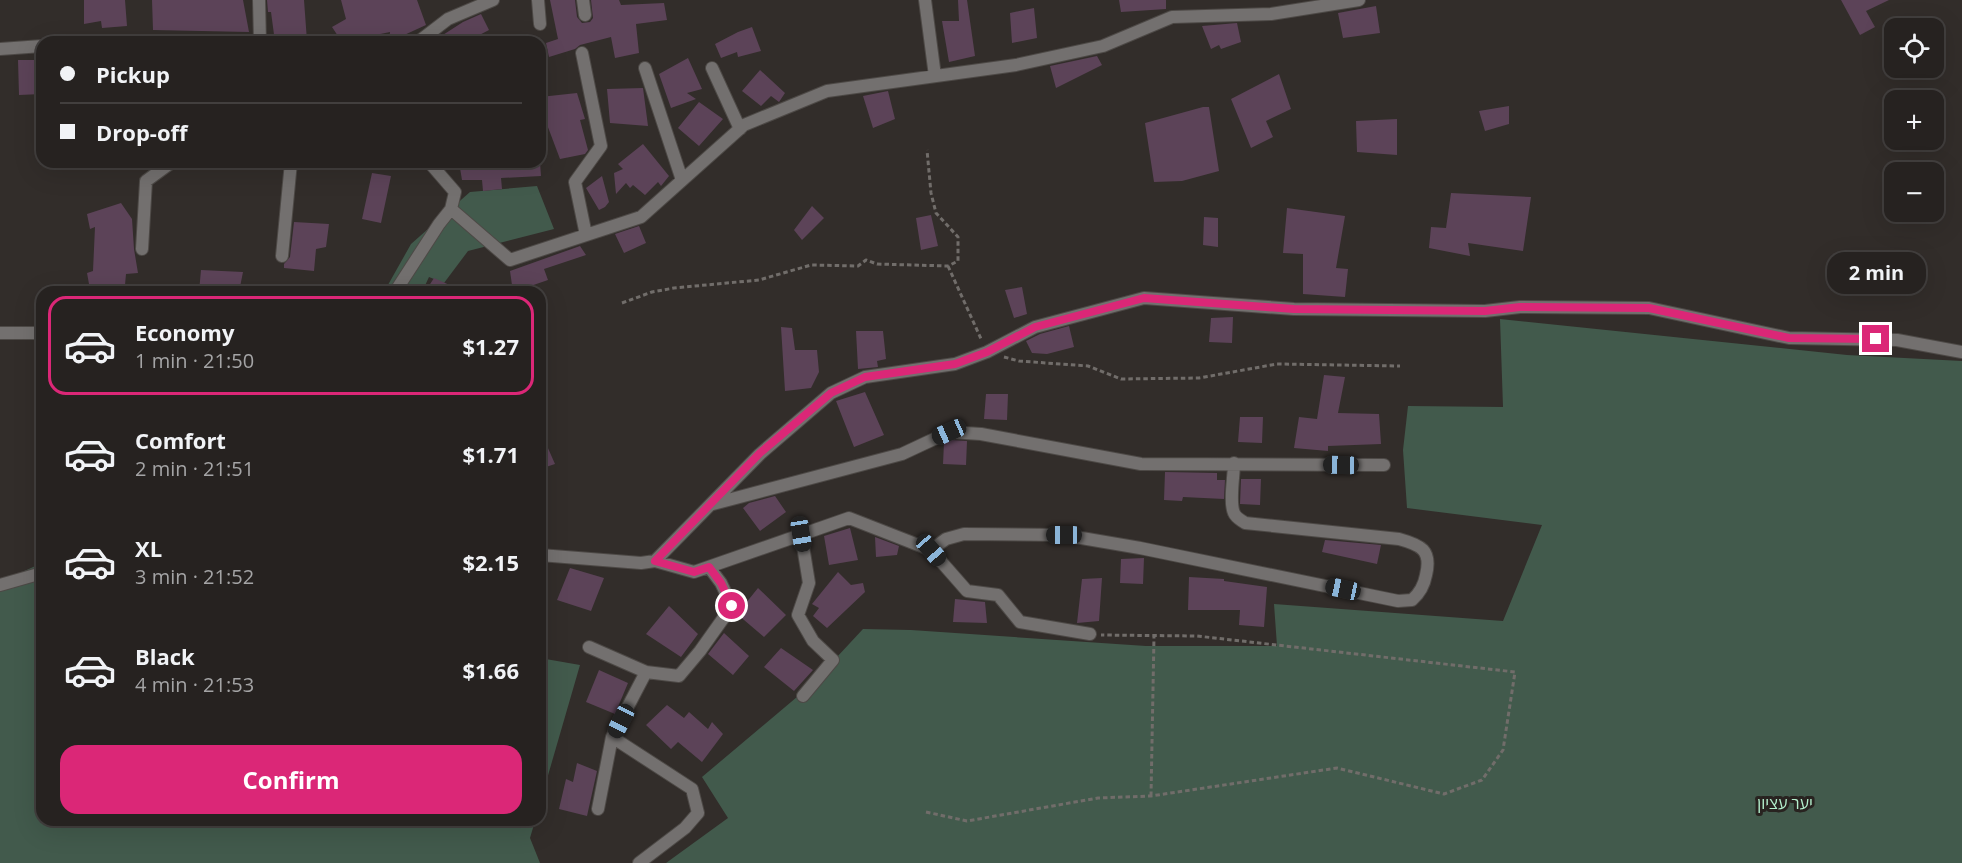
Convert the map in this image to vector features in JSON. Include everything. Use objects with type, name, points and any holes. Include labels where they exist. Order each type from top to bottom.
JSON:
[{"type":"street","points":[[259,0],[260,36]]},
{"type":"street","points":[[425,36],[448,19],[494,0]]},
{"type":"street","points":[[538,0],[540,24]]},
{"type":"street","points":[[583,0],[585,15]]},
{"type":"street","points":[[926,0],[935,76]]},
{"type":"street","points":[[451,209],[510,260],[640,217],[744,125],[827,91],[1016,64],[1103,46],[1172,17],[1271,14],[1359,0]]},
{"type":"street","points":[[0,49],[36,46]]},
{"type":"street","points":[[582,53],[601,146],[575,182],[586,235]]},
{"type":"street","points":[[645,68],[682,180]]},
{"type":"street","points":[[712,68],[740,129]]},
{"type":"street","points":[[142,249],[147,181],[164,168]]},
{"type":"street","points":[[282,256],[290,168]]},
{"type":"street","points":[[399,286],[451,209],[455,192],[434,168]]},
{"type":"street","points":[[655,561],[760,453],[831,393],[865,377],[955,364],[987,352],[1035,327],[1144,298],[1294,309],[1485,311],[1520,307],[1649,308],[1789,338],[1897,340],[1962,352]]},
{"type":"street","points":[[0,333],[36,333]]},
{"type":"street","points":[[712,504],[902,454],[949,432],[1004,438],[1141,464],[1384,465]]},
{"type":"street","points":[[931,550],[946,539],[964,534],[1064,535],[1140,548],[1398,601],[1412,600],[1418,595],[1424,586],[1429,564],[1428,556],[1423,549],[1414,543],[1399,539],[1245,523],[1238,519],[1232,504],[1234,463]]},
{"type":"street","points":[[546,555],[641,563],[655,561],[694,572],[849,518],[931,550],[967,591],[998,595],[1020,621],[1090,634]]},
{"type":"street","points":[[801,534],[808,583],[798,615],[813,640],[833,660],[803,696]]},
{"type":"street","points":[[589,647],[646,672],[680,676],[732,606],[721,583],[709,567]]},
{"type":"street","points":[[0,585],[36,575]]},
{"type":"street","points":[[598,809],[612,737],[646,672]]},
{"type":"street","points":[[612,737],[692,789],[698,813],[685,828],[639,863]]},
{"type":"path","points":[[622,303],[652,292],[759,280],[811,265],[858,266],[866,260],[877,264],[948,266],[958,261],[958,237],[936,213],[931,193],[927,150]]},
{"type":"path","points":[[948,266],[987,352],[1019,361],[1088,366],[1121,380],[1199,378],[1277,364],[1400,366]]},
{"type":"path","points":[[926,812],[967,821],[1098,798],[1151,796],[1337,768],[1444,794],[1482,780],[1503,750],[1515,672],[1197,636],[1090,634]]},
{"type":"path","points":[[1151,796],[1154,636]]},
{"type":"green space","points":[[537,186],[554,229],[468,251],[444,283],[429,277],[425,286],[387,286],[411,244],[470,192]]},
{"type":"green space","name":"יער עציון","points":[[1500,319],[1847,355],[1962,361],[1962,863],[666,863],[728,818],[702,777],[810,686],[863,629],[911,630],[1146,646],[1277,646],[1274,604],[1503,621],[1542,525],[1407,508],[1403,450],[1408,406],[1503,407]]},
{"type":"green space","points":[[36,566],[36,826],[534,826],[530,838],[540,863],[0,863],[0,582]]},
{"type":"green space","points":[[546,659],[580,665],[546,782]]},
{"type":"building","points":[[84,0],[125,0],[127,26],[102,28],[101,21],[84,24]]},
{"type":"building","points":[[152,0],[243,0],[249,32],[153,30]]},
{"type":"building","points":[[267,0],[304,0],[307,36],[274,36],[271,12],[268,12]]},
{"type":"building","points":[[341,0],[417,0],[426,25],[402,36],[390,36],[390,32],[371,36],[338,36],[332,27],[346,19]]},
{"type":"building","points":[[550,0],[575,0],[577,17],[582,23],[590,22],[593,18],[591,0],[619,0],[621,5],[664,3],[667,20],[636,24],[639,53],[615,58],[611,37],[580,45],[575,49],[549,57],[546,43],[558,39]]},
{"type":"building","points":[[958,0],[967,0],[975,56],[949,62],[942,21],[959,21]]},
{"type":"building","points":[[1119,0],[1166,0],[1166,9],[1121,12]]},
{"type":"building","points":[[1841,0],[1889,0],[1866,11],[1875,27],[1860,35]]},
{"type":"building","points":[[1376,6],[1380,33],[1343,38],[1338,13]]},
{"type":"building","points":[[1034,8],[1037,38],[1012,43],[1010,13]]},
{"type":"building","points":[[481,14],[489,30],[478,36],[441,36]]},
{"type":"building","points":[[1237,23],[1241,42],[1221,49],[1219,45],[1211,49],[1202,26]]},
{"type":"building","points":[[752,27],[761,51],[738,57],[737,52],[721,58],[715,44]]},
{"type":"building","points":[[1097,56],[1102,65],[1056,88],[1050,66]]},
{"type":"building","points":[[688,58],[702,89],[687,93],[696,99],[671,108],[659,74]]},
{"type":"building","points":[[18,60],[36,60],[36,94],[19,95]]},
{"type":"building","points":[[760,70],[785,93],[779,102],[771,96],[761,106],[742,91]]},
{"type":"building","points":[[1279,74],[1291,109],[1266,121],[1273,137],[1251,148],[1231,99]]},
{"type":"building","points":[[643,88],[648,126],[610,123],[607,89]]},
{"type":"building","points":[[888,91],[895,119],[873,128],[863,96]]},
{"type":"building","points":[[577,93],[585,119],[580,120],[588,150],[585,154],[560,159],[546,122],[546,96]]},
{"type":"building","points":[[699,102],[723,119],[699,146],[678,128]]},
{"type":"building","points":[[1509,106],[1509,124],[1485,131],[1479,111]]},
{"type":"building","points":[[1209,107],[1219,171],[1182,181],[1154,182],[1145,123]]},
{"type":"building","points":[[1397,119],[1397,155],[1357,152],[1356,121]]},
{"type":"building","points":[[643,144],[669,176],[661,186],[658,182],[645,195],[633,185],[630,188],[626,183],[616,194],[614,173],[623,169],[618,164]]},
{"type":"building","points":[[460,168],[540,168],[541,176],[501,178],[502,189],[483,191],[482,180],[462,180]]},
{"type":"building","points":[[372,173],[391,176],[381,223],[362,219]]},
{"type":"building","points":[[602,176],[609,202],[599,210],[586,188]]},
{"type":"building","points":[[1451,193],[1531,197],[1523,251],[1468,243],[1470,256],[1429,248],[1431,227],[1446,228]]},
{"type":"building","points":[[121,203],[132,219],[138,273],[126,274],[125,285],[89,284],[87,273],[93,271],[95,227],[90,229],[87,214]]},
{"type":"building","points":[[812,206],[824,218],[802,240],[794,230]]},
{"type":"building","points":[[1287,208],[1345,216],[1336,268],[1348,269],[1345,297],[1303,294],[1303,254],[1283,253]]},
{"type":"building","points":[[931,215],[938,246],[921,250],[916,218]]},
{"type":"building","points":[[1204,217],[1218,218],[1218,247],[1203,245]]},
{"type":"building","points":[[294,222],[329,224],[326,247],[316,249],[314,271],[284,268],[284,264],[290,257]]},
{"type":"building","points":[[639,226],[646,243],[624,253],[615,234]]},
{"type":"building","points":[[580,246],[586,255],[544,269],[548,280],[530,286],[512,286],[510,271]]},
{"type":"building","points":[[201,270],[243,272],[240,286],[200,286]]},
{"type":"building","points":[[434,278],[452,286],[429,286]]},
{"type":"building","points":[[1022,287],[1027,314],[1014,318],[1005,290]]},
{"type":"building","points":[[1233,317],[1232,343],[1209,342],[1211,318]]},
{"type":"building","points":[[1069,326],[1074,347],[1047,354],[1032,353],[1026,341],[1040,334]]},
{"type":"building","points":[[781,327],[792,328],[795,350],[817,350],[819,372],[811,388],[785,391]]},
{"type":"building","points":[[856,331],[883,331],[886,359],[877,361],[878,367],[858,369]]},
{"type":"building","points":[[1324,375],[1345,377],[1338,413],[1379,414],[1381,444],[1328,446],[1328,451],[1294,448],[1299,417],[1317,419]]},
{"type":"building","points":[[865,392],[884,435],[854,447],[836,401]]},
{"type":"building","points":[[986,394],[1008,394],[1007,420],[984,419]]},
{"type":"building","points":[[1240,417],[1263,417],[1262,443],[1238,442]]},
{"type":"building","points":[[951,440],[967,441],[966,465],[943,464],[944,443]]},
{"type":"building","points":[[546,444],[555,464],[546,467]]},
{"type":"building","points":[[1165,472],[1217,473],[1217,480],[1225,480],[1224,499],[1183,497],[1182,501],[1164,500]]},
{"type":"building","points":[[1241,479],[1261,479],[1260,505],[1240,504]]},
{"type":"building","points":[[775,496],[786,512],[760,531],[743,508],[749,503]]},
{"type":"building","points":[[850,528],[858,560],[829,565],[824,536]]},
{"type":"building","points":[[875,537],[899,546],[897,555],[876,557]]},
{"type":"building","points":[[1325,540],[1381,545],[1377,564],[1322,552]]},
{"type":"building","points":[[1144,558],[1143,584],[1120,583],[1121,559]]},
{"type":"building","points":[[570,568],[604,578],[591,611],[557,600]]},
{"type":"building","points":[[838,572],[851,585],[863,583],[865,592],[827,628],[813,616],[819,608],[812,604]]},
{"type":"building","points":[[1189,577],[1224,579],[1224,581],[1267,587],[1264,627],[1239,625],[1240,610],[1188,610]]},
{"type":"building","points":[[1102,578],[1099,621],[1077,623],[1082,579]]},
{"type":"building","points":[[758,588],[786,615],[764,637],[737,614]]},
{"type":"building","points":[[955,599],[985,602],[987,623],[953,622]]},
{"type":"building","points":[[669,606],[698,634],[681,657],[646,634]]},
{"type":"building","points":[[724,633],[749,656],[733,675],[708,654]]},
{"type":"building","points":[[781,648],[813,670],[794,691],[764,667]]},
{"type":"building","points":[[599,670],[628,683],[615,714],[586,702]]},
{"type":"building","points":[[667,705],[684,718],[689,712],[708,729],[712,722],[723,734],[702,762],[678,742],[671,749],[646,725]]},
{"type":"building","points":[[577,763],[597,771],[587,816],[559,809],[566,779],[573,782]]},
{"type":"route","points":[[732,606],[721,583],[709,567],[694,572],[655,561],[760,453],[831,393],[865,377],[955,364],[987,352],[1035,327],[1144,298],[1294,309],[1485,311],[1520,307],[1649,308],[1789,338],[1876,339]]}]
